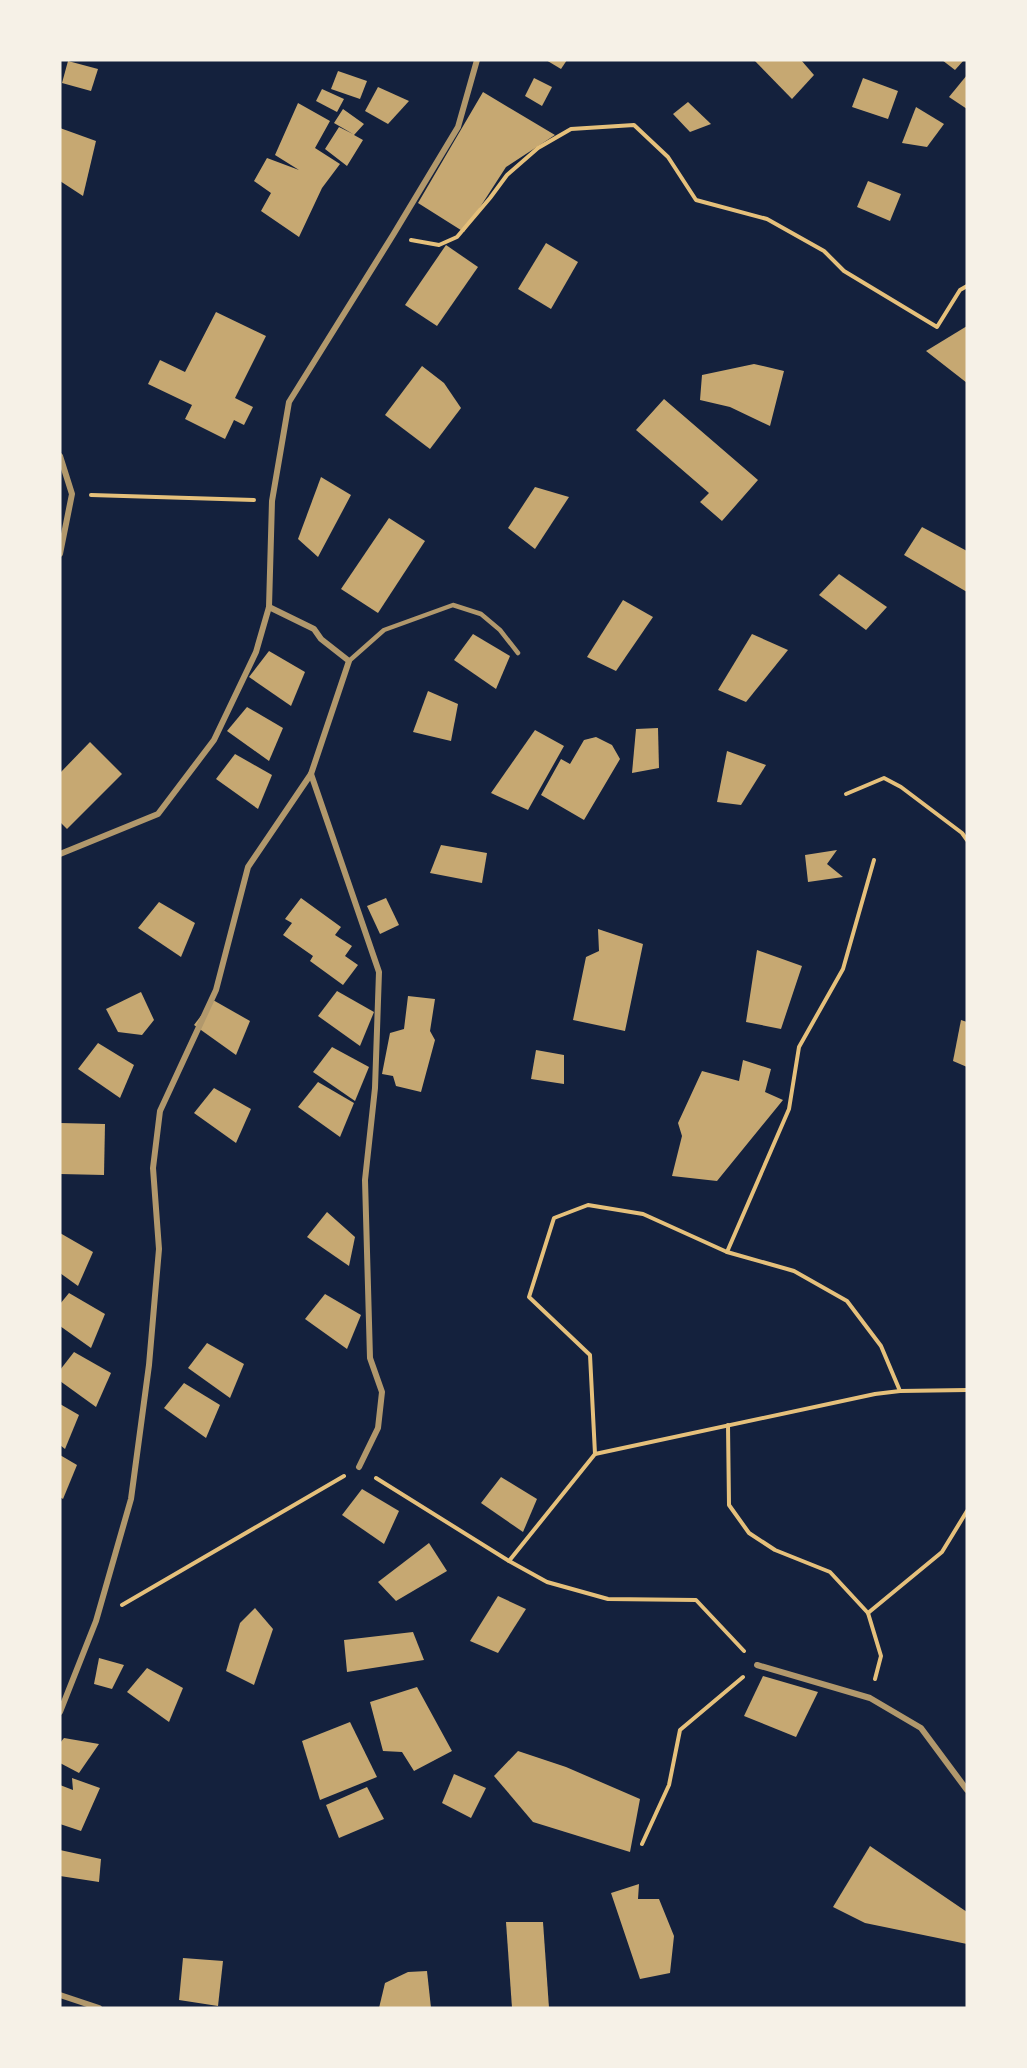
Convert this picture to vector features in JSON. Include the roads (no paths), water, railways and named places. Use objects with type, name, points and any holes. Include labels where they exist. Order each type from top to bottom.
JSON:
[{"type":"street","points":[[60,854],[158,814],[214,740],[256,652],[269,606],[272,501],[289,402],[458,128],[477,60]]},
{"type":"street","points":[[60,456],[72,494],[60,554]]},
{"type":"street","points":[[60,1712],[96,1621],[131,1499],[149,1365],[159,1249],[153,1168],[160,1111],[216,990],[248,867],[311,774],[350,661],[321,639],[314,629],[269,606]]},
{"type":"street","points":[[311,774],[379,972],[375,1088],[365,1180],[370,1359],[382,1392],[378,1428],[359,1467]]},
{"type":"street","points":[[757,1665],[870,1698],[921,1728],[967,1790]]},
{"type":"street","points":[[60,1995],[87,2006],[99,2008]]},
{"type":"lane","points":[[350,661],[384,630],[453,605],[481,614],[500,630],[518,652]]}]
